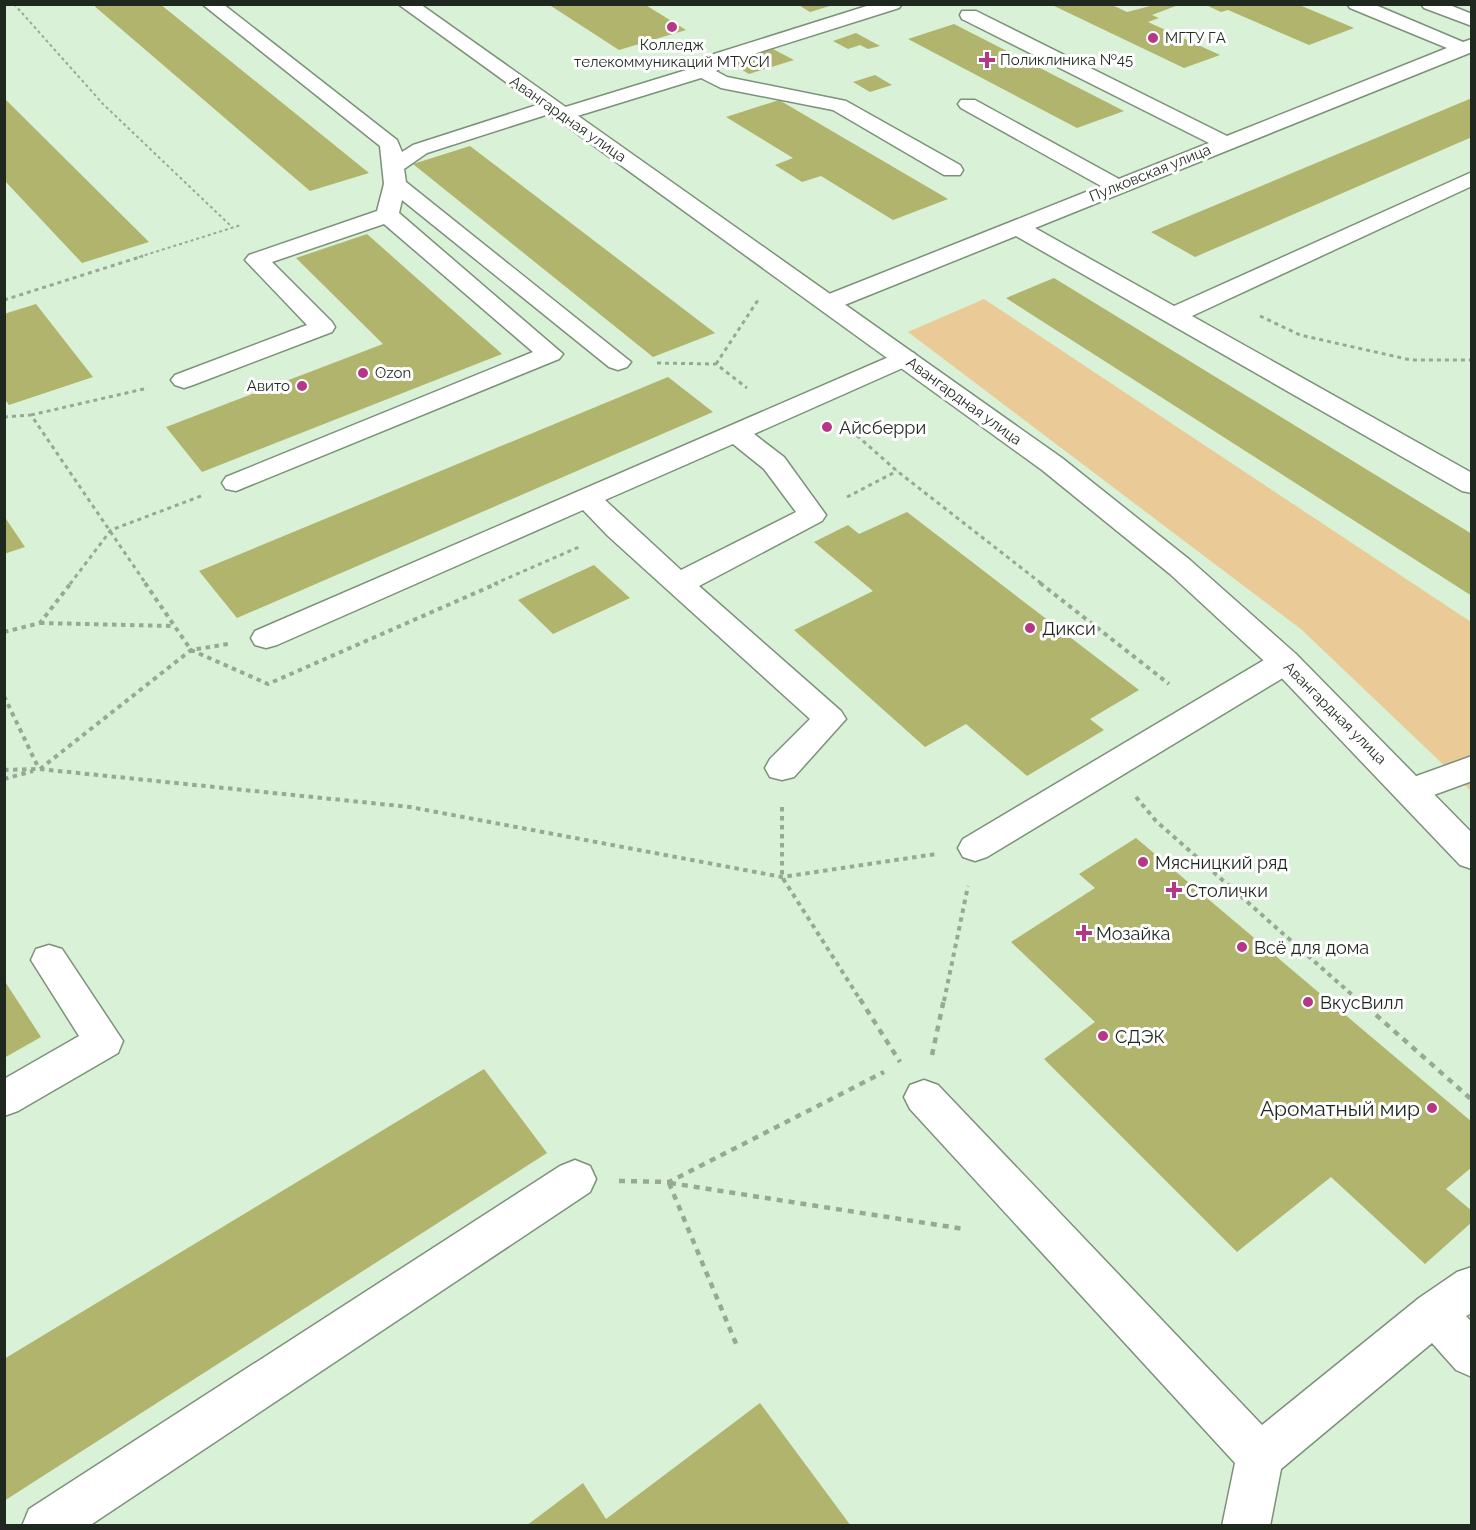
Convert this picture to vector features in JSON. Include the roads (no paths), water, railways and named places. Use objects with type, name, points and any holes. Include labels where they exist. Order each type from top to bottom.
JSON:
[{"type":"main road","points":[[211,4],[390,144],[394,175],[387,215]]},
{"type":"main road","name":"Авангардная улица","points":[[407,4],[1052,464],[1171,560],[1285,662],[1413,791],[1472,856]]},
{"type":"main road","points":[[394,175],[420,149],[703,71],[721,58],[893,4]]},
{"type":"main road","points":[[1356,4],[1467,46]]},
{"type":"main road","points":[[1430,4],[1472,21]]},
{"type":"main road","points":[[969,15],[1226,143]]},
{"type":"main road","name":"Пулковская улица","points":[[828,303],[1467,46]]},
{"type":"main road","points":[[703,71],[721,82],[839,105],[952,170]]},
{"type":"main road","points":[[968,105],[1118,186]]},
{"type":"main road","points":[[394,175],[618,362]]},
{"type":"main road","points":[[1174,315],[1472,178]]},
{"type":"main road","points":[[184,380],[322,327],[257,260],[387,215]]},
{"type":"main road","points":[[236,483],[550,354],[387,215]]},
{"type":"main road","points":[[1017,227],[1472,485]]},
{"type":"main road","points":[[266,638],[588,499],[905,358]]},
{"type":"main road","points":[[680,583],[812,515],[774,463],[736,433]]},
{"type":"main road","points":[[1448,471],[1472,457]]},
{"type":"main road","points":[[588,499],[618,530],[830,719],[782,768]]},
{"type":"main road","points":[[975,848],[1285,662]]},
{"type":"main road","points":[[1413,791],[1472,768]]},
{"type":"main road","points":[[4,1099],[104,1041],[49,960]]},
{"type":"main road","points":[[924,1097],[1260,1456]]},
{"type":"main road","points":[[46,1526],[575,1179]]},
{"type":"main road","points":[[1246,1526],[1260,1456],[1434,1313],[1472,1287]]},
{"type":"main road","points":[[1434,1313],[1472,1354]]},
{"type":"place","name":"Колледж телекоммуникаций МТУСИ","points":[[672,27]]},
{"type":"place","name":"МГТУ ГА","points":[[1153,38]]},
{"type":"place","name":"Поликлиника №45","points":[[987,60]]},
{"type":"place","name":"Ozon","points":[[363,373]]},
{"type":"place","name":"Авито","points":[[302,386]]},
{"type":"place","name":"Айсберри","points":[[827,427]]},
{"type":"place","name":"Дикси","points":[[1030,628]]},
{"type":"place","name":"Мясницкий ряд","points":[[1143,862]]},
{"type":"place","name":"Столички","points":[[1174,890]]},
{"type":"place","name":"Мозайка","points":[[1084,933]]},
{"type":"place","name":"Всё для дома","points":[[1242,947]]},
{"type":"place","name":"ВкусВилл","points":[[1308,1002]]},
{"type":"place","name":"СДЭК","points":[[1103,1036]]},
{"type":"place","name":"Ароматный мир","points":[[1432,1108]]}]
